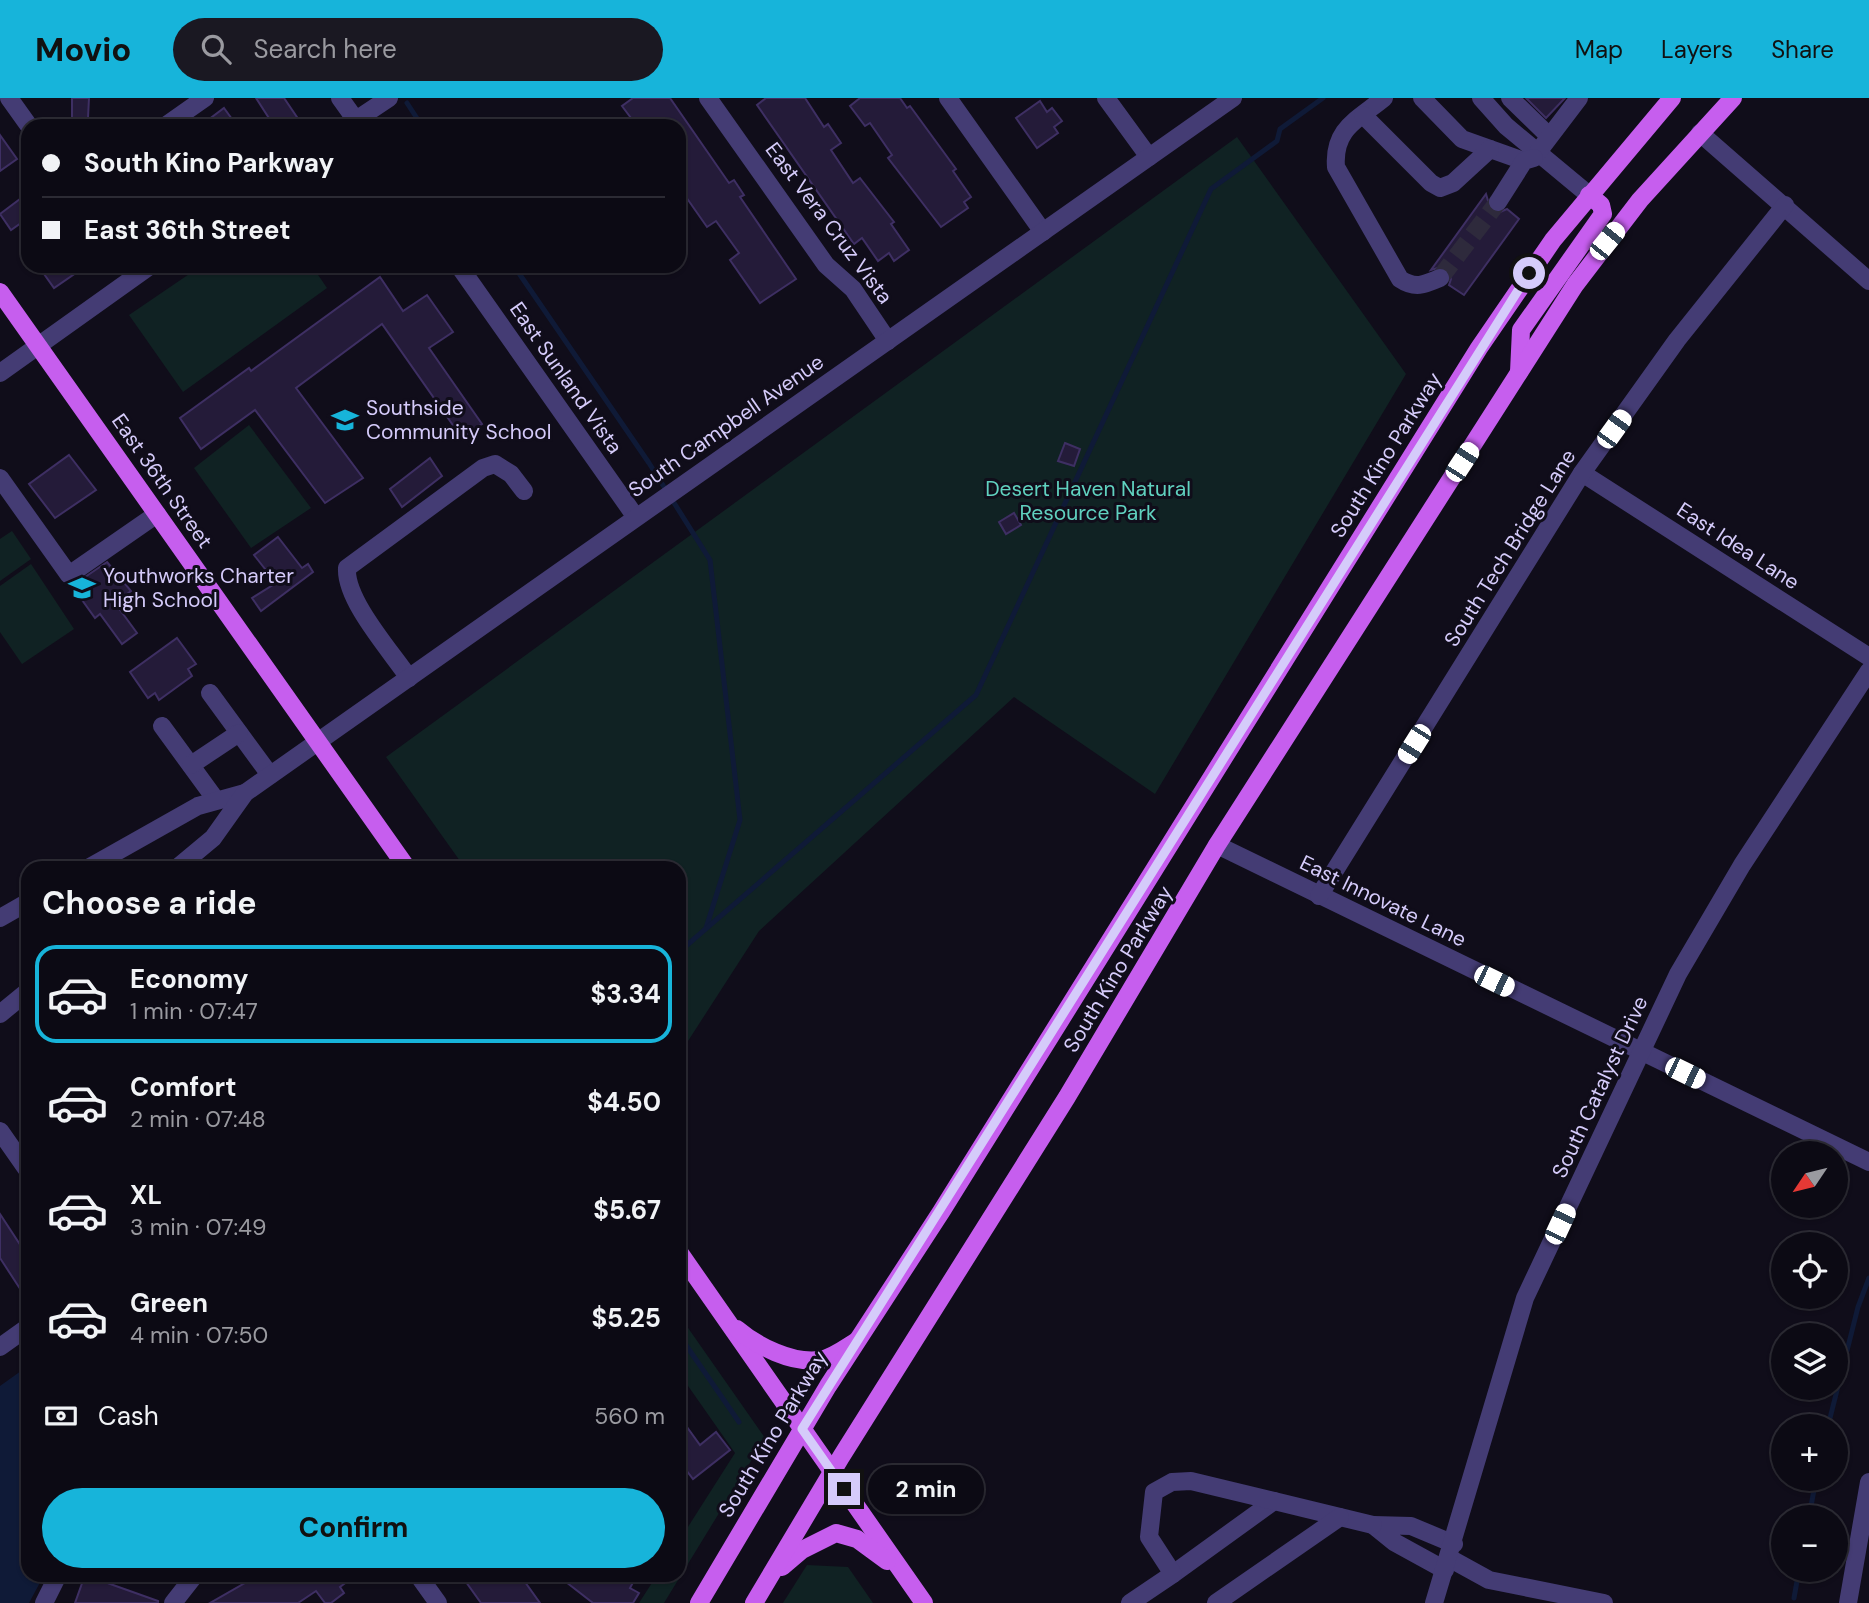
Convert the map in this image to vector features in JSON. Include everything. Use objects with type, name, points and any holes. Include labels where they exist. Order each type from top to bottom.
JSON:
[{"type":"main road","name":"South Kino Parkway","points":[[699,1603],[802,1429],[947,1203],[1517,289],[1589,195],[1672,98]]},
{"type":"main road","name":"South Kino Parkway","points":[[754,1603],[832,1472],[1067,1097],[1217,845],[1520,372],[1607,241],[1733,98]]},
{"type":"main road","points":[[1520,372],[1521,330],[1603,214],[1601,205],[1589,195]]},
{"type":"main road","name":"East 36th Street","points":[[0,292],[402,861]]},
{"type":"main road","points":[[686,1262],[924,1603]]},
{"type":"main road","points":[[726,1320],[750,1339],[787,1356],[810,1360],[822,1360],[858,1340]]},
{"type":"main road","points":[[771,1576],[802,1550],[836,1533],[858,1539],[907,1578]]},
{"type":"street","points":[[9,98],[24,119]]},
{"type":"street","points":[[175,119],[205,98]]},
{"type":"street","points":[[340,98],[351,119]]},
{"type":"street","points":[[361,119],[388,98]]},
{"type":"street","name":"East Vera Cruz Vista","points":[[708,98],[826,265],[853,289],[888,341]]},
{"type":"street","points":[[948,98],[1043,232]]},
{"type":"street","points":[[1107,98],[1149,157]]},
{"type":"street","name":"South Campbell Avenue","points":[[185,861],[213,838],[245,793],[635,516],[1233,98]]},
{"type":"street","points":[[1384,98],[1339,134],[1334,147],[1336,167],[1399,279],[1409,286],[1420,287],[1440,278]]},
{"type":"street","points":[[1422,98],[1462,139],[1490,149],[1535,156]]},
{"type":"street","points":[[1480,98],[1535,156],[1589,195]]},
{"type":"street","points":[[1510,98],[1549,136]]},
{"type":"street","points":[[1498,202],[1579,98]]},
{"type":"street","points":[[1363,115],[1431,183],[1440,188],[1453,183],[1490,149]]},
{"type":"street","points":[[1700,133],[1869,281]]},
{"type":"street","name":"South Tech Bridge Lane","points":[[1319,896],[1583,473],[1677,340],[1785,205]]},
{"type":"street","points":[[0,373],[129,273]]},
{"type":"street","name":"East Sunland Vista","points":[[464,273],[635,516]]},
{"type":"street","points":[[409,678],[346,582],[347,568],[483,468],[495,464],[511,474],[524,491]]},
{"type":"street","name":"East Idea Lane","points":[[1583,473],[1869,657]]},
{"type":"street","points":[[0,478],[69,575],[158,514]]},
{"type":"street","name":"South Catalyst Drive","points":[[1434,1603],[1525,1298],[1640,1052],[1703,927],[1853,690],[1869,671]]},
{"type":"street","points":[[210,693],[270,775]]},
{"type":"street","points":[[162,726],[216,800]]},
{"type":"street","points":[[191,765],[239,733]]},
{"type":"street","name":"South Campbell Avenue","points":[[100,861],[198,806],[245,793]]},
{"type":"street","name":"East Innovate Lane","points":[[1217,845],[1869,1162]]},
{"type":"street","points":[[0,918],[21,906]]},
{"type":"street","points":[[0,1014],[21,997]]},
{"type":"street","points":[[0,1131],[21,1161]]},
{"type":"street","points":[[0,1347],[21,1332]]},
{"type":"street","points":[[1173,1574],[1149,1537],[1154,1492],[1172,1482],[1191,1481],[1373,1525],[1410,1526],[1449,1557],[1489,1580],[1604,1603]]},
{"type":"street","points":[[1848,1603],[1869,1482]]},
{"type":"street","points":[[1130,1603],[1274,1501]]},
{"type":"street","points":[[1216,1603],[1340,1517]]},
{"type":"street","points":[[1373,1525],[1394,1542],[1449,1557]]},
{"type":"street","points":[[44,1603],[54,1582]]},
{"type":"street","points":[[173,1603],[190,1582]]},
{"type":"street","points":[[423,1582],[438,1603]]},
{"type":"green space","name":"Desert Haven Natural Resource Park","points":[[1237,137],[1406,374],[1155,794],[1014,697],[759,931],[686,1044],[686,861],[460,861],[386,757]]},
{"type":"green space","points":[[191,273],[317,273],[327,288],[183,392],[129,315]]},
{"type":"green space","points":[[249,425],[311,508],[251,548],[194,468]]},
{"type":"green space","points":[[12,531],[31,559],[0,581],[0,539]]},
{"type":"green space","points":[[31,564],[74,629],[22,664],[0,632],[0,586]]},
{"type":"green space","points":[[686,1325],[765,1438],[686,1567],[686,1530],[735,1453],[686,1383]]},
{"type":"green space","points":[[807,1565],[848,1567],[873,1603],[783,1603]]},
{"type":"green space","points":[[652,1582],[677,1582],[664,1603],[639,1603]]},
{"type":"water","points":[[21,1371],[21,1582],[40,1582],[29,1603],[0,1603],[0,1386]]},
{"type":"building","points":[[72,98],[89,98],[88,118],[72,118]]},
{"type":"building","points":[[256,98],[284,98],[298,119],[270,119]]},
{"type":"building","points":[[633,98],[670,98],[685,119],[632,119],[622,106]]},
{"type":"building","points":[[766,98],[805,98],[824,127],[828,124],[841,143],[831,150],[853,183],[860,178],[894,222],[891,224],[909,250],[894,261],[889,253],[878,261],[862,238],[854,244],[757,105]]},
{"type":"building","points":[[860,98],[900,98],[907,108],[910,106],[956,169],[953,171],[971,197],[964,202],[968,208],[941,227],[888,158],[892,155],[870,123],[865,126],[850,106]]},
{"type":"building","points":[[1526,98],[1565,98],[1546,118]]},
{"type":"building","points":[[1040,101],[1047,112],[1052,108],[1062,121],[1054,127],[1058,133],[1037,148],[1016,118]]},
{"type":"building","points":[[224,108],[232,119],[209,119]]},
{"type":"building","points":[[686,121],[729,183],[734,180],[744,195],[740,197],[796,279],[760,303],[730,260],[739,253],[716,221],[707,227],[686,197]]},
{"type":"building","points":[[0,135],[17,159],[0,171]]},
{"type":"building","points":[[1486,194],[1491,211],[1498,213],[1507,209],[1519,219],[1464,295],[1449,285],[1451,279],[1447,269],[1441,267],[1431,270]]},
{"type":"building","points":[[21,198],[21,223],[11,230],[0,214]]},
{"type":"building","points":[[45,273],[76,273],[54,288]]},
{"type":"building","points":[[380,277],[403,311],[427,295],[453,332],[429,348],[482,424],[462,438],[382,324],[296,388],[363,478],[325,503],[255,410],[201,449],[180,418],[249,368],[251,371]]},
{"type":"building","points":[[1065,443],[1080,449],[1074,466],[1058,461]]},
{"type":"building","points":[[69,455],[96,490],[55,518],[29,484]]},
{"type":"building","points":[[430,458],[442,476],[402,507],[390,489]]},
{"type":"building","points":[[1014,513],[1021,525],[1006,534],[999,522]]},
{"type":"building","points":[[278,537],[302,568],[308,564],[313,572],[261,611],[252,598],[276,583],[254,555]]},
{"type":"building","points":[[107,562],[131,591],[115,603],[137,633],[122,644],[100,614],[95,618],[72,586]]},
{"type":"building","points":[[177,638],[196,664],[188,669],[192,676],[159,700],[155,693],[148,698],[130,672]]},
{"type":"building","points":[[0,1214],[21,1246],[21,1290],[0,1258]]},
{"type":"building","points":[[686,1426],[700,1445],[716,1432],[730,1450],[693,1479],[686,1470]]},
{"type":"building","points":[[82,1582],[105,1582],[158,1601],[158,1603],[75,1603]]},
{"type":"building","points":[[247,1582],[347,1582],[340,1587],[344,1593],[331,1603],[325,1603],[316,1591],[298,1603],[210,1603]]},
{"type":"building","points":[[466,1582],[525,1582],[540,1603],[481,1603]]},
{"type":"building","points":[[566,1582],[633,1582],[630,1588],[639,1593],[633,1603],[593,1603]]},
{"type":"waterway","points":[[686,946],[976,695],[1211,189],[1277,141],[1280,129],[1323,98]]},
{"type":"waterway","points":[[407,103],[417,119]]},
{"type":"waterway","points":[[519,273],[649,463],[710,560],[740,820],[706,928]]},
{"type":"waterway","points":[[1831,1414],[1858,1307],[1869,1278]]},
{"type":"waterway","points":[[686,1345],[739,1422]]},
{"type":"waterway","points":[[1811,1505],[1814,1491]]},
{"type":"waterway","points":[[1794,1598],[1797,1582]]},
{"type":"tunnel","points":[[1440,278],[1498,202]]},
{"type":"place","name":"Southside Community School","points":[[345,420]]},
{"type":"place","name":"Youthworks Charter High School","points":[[82,588]]},
{"type":"route","points":[[844,1489],[802,1429],[941,1212],[1479,348],[1529,273]]}]
